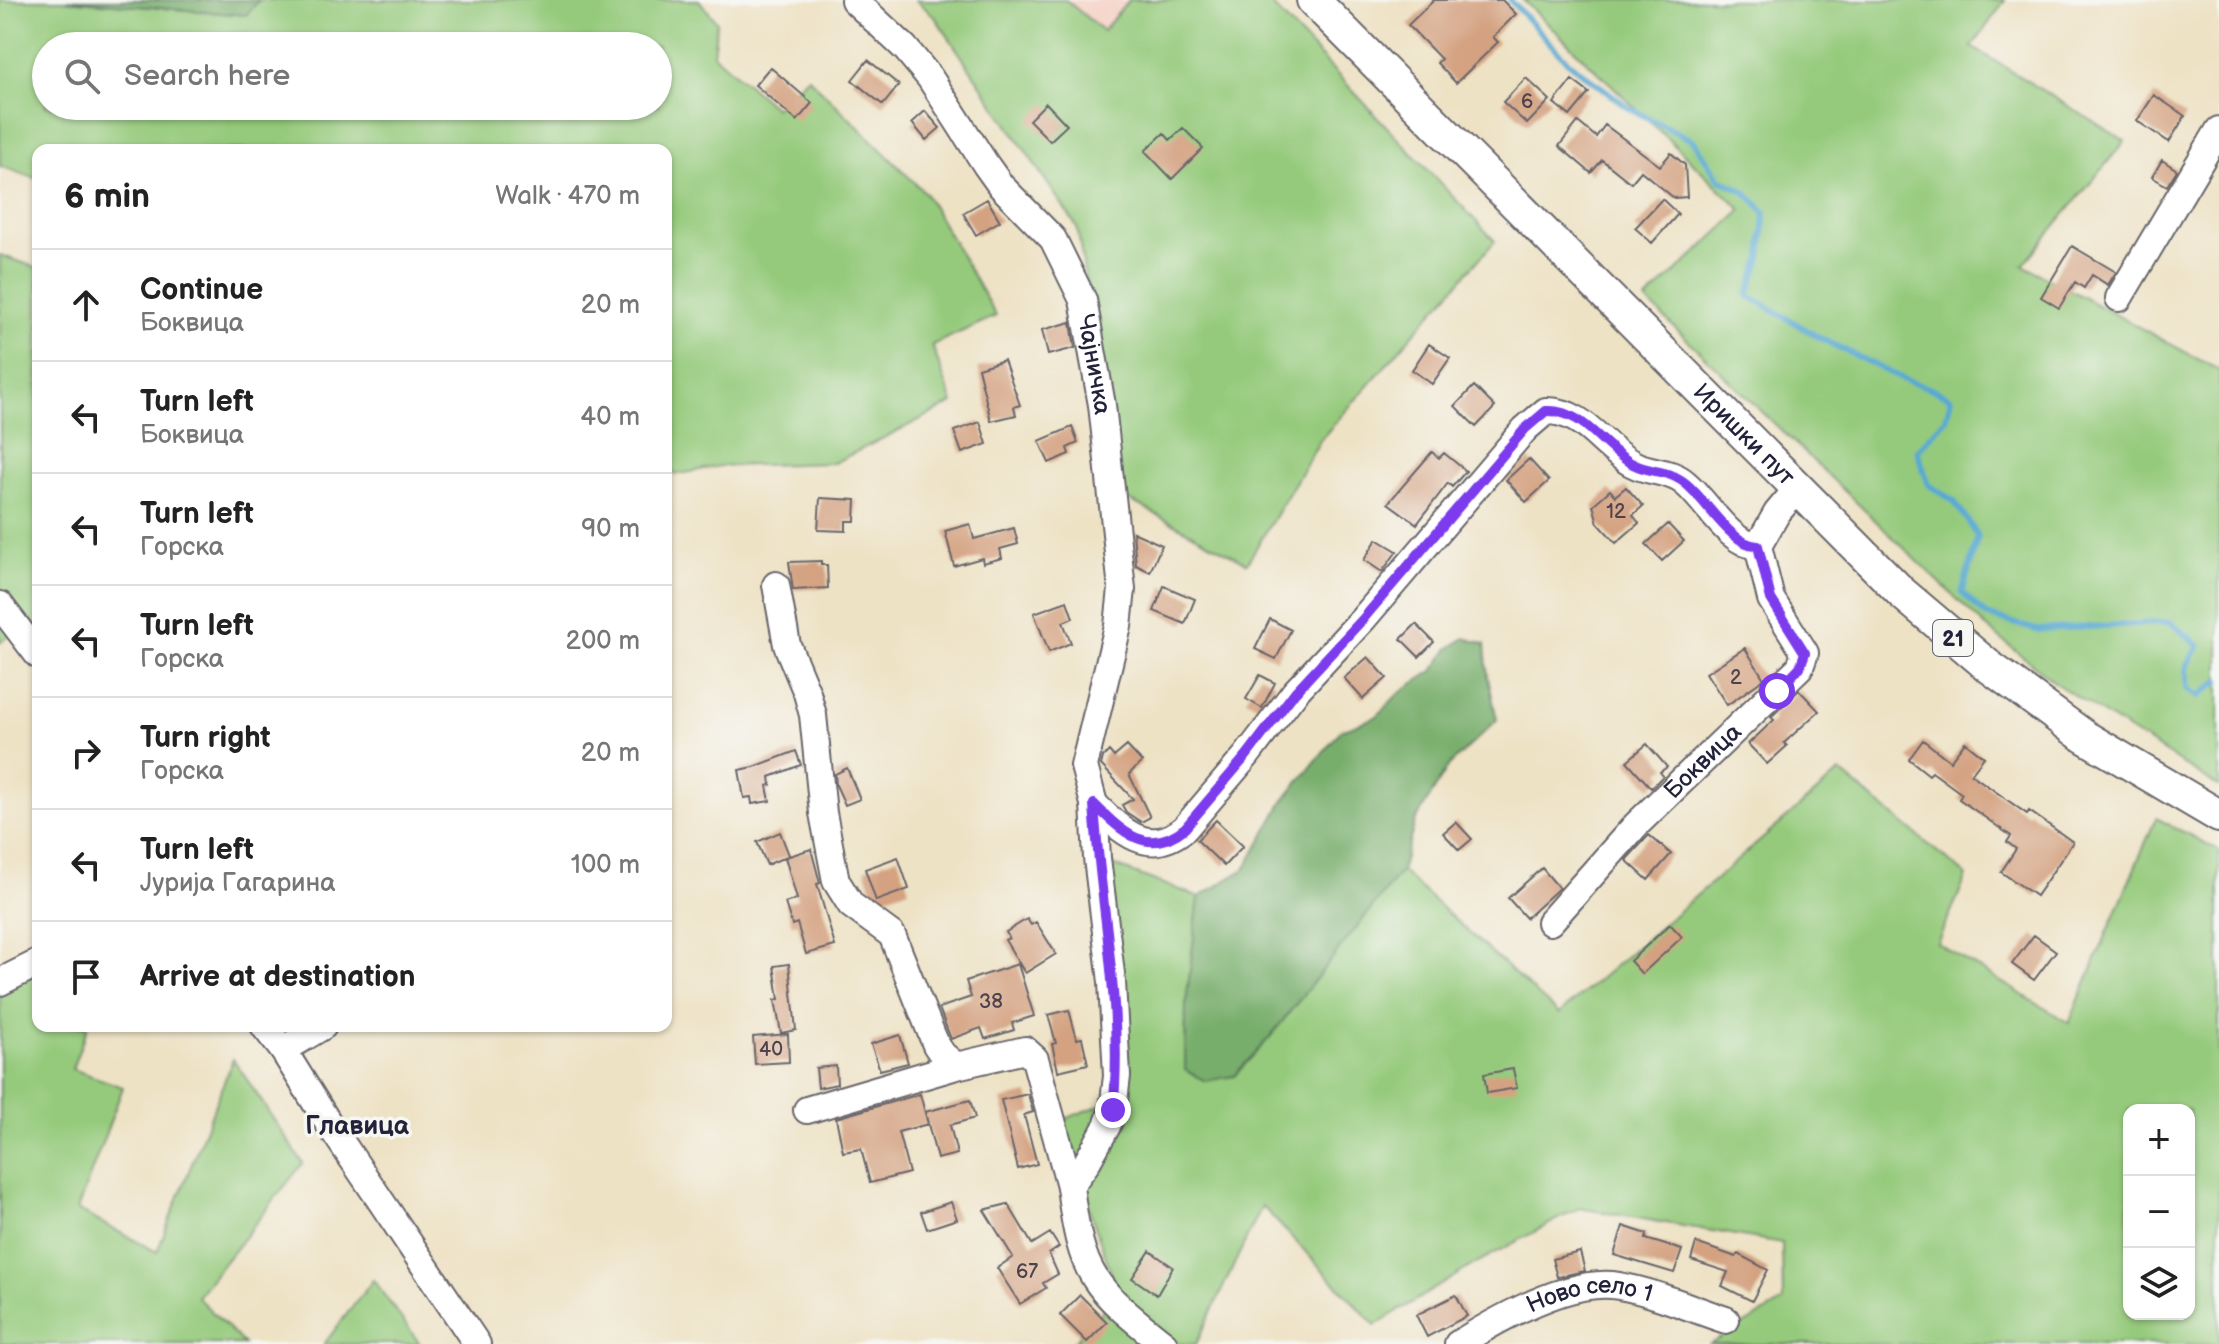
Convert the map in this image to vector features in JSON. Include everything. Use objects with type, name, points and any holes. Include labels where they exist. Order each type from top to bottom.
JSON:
[{"type":"main road","name":"Иришки пут","points":[[1313,0],[1902,593],[1987,665],[2085,737],[2219,816]]},
{"type":"street","name":"Чајничка","points":[[854,0],[905,48],[930,78],[1001,186],[1053,239],[1083,300],[1102,405],[1122,589],[1118,626],[1084,766],[1094,804],[1112,982],[1117,1076],[1113,1110],[1107,1126],[1093,1154],[1070,1186]]},
{"type":"street","points":[[2119,298],[2219,130]]},
{"type":"street","points":[[1094,804],[1131,836],[1146,842],[1162,842],[1185,828],[1295,692],[1363,619],[1525,429],[1546,411],[1565,413],[1583,422],[1630,462],[1682,480],[1742,543],[1758,546],[1777,513],[1798,488]]},
{"type":"street","name":"Боквица","points":[[1550,922],[1636,825],[1800,667],[1805,653],[1771,599],[1758,546]]},
{"type":"street","points":[[776,585],[787,645],[813,715],[823,813],[836,881],[851,905],[892,935],[936,1045],[956,1066]]},
{"type":"street","points":[[0,605],[32,647]]},
{"type":"street","points":[[0,982],[32,966]]},
{"type":"street","points":[[269,1032],[477,1344]]},
{"type":"street","points":[[283,1050],[313,1032]]},
{"type":"street","points":[[807,1110],[956,1066],[1019,1050],[1029,1053],[1035,1059],[1040,1075],[1070,1186],[1076,1234],[1090,1274],[1117,1307],[1164,1344]]},
{"type":"street","name":"Ново село 1","points":[[1458,1344],[1501,1319],[1566,1291],[1597,1285],[1618,1285],[1726,1320]]},
{"type":"shaded area","points":[[1066,0],[1129,0],[1103,31]]},
{"type":"green space","points":[[0,0],[65,0],[246,15],[259,0],[699,0],[717,22],[713,54],[775,108],[808,77],[925,193],[996,316],[932,345],[953,403],[834,463],[720,466],[675,475],[672,471],[672,144],[32,144],[32,177],[0,166]]},
{"type":"green space","points":[[65,0],[259,0],[246,15]]},
{"type":"green space","points":[[916,0],[1066,0],[1103,31],[1129,0],[1267,0],[1495,241],[1321,439],[1247,563],[1120,495],[1077,227],[935,17]]},
{"type":"green space","points":[[1523,0],[2005,0],[1972,47],[2125,141],[2023,265],[2219,370],[2219,787],[2058,685],[1985,626],[1646,300],[1742,210]]},
{"type":"green space","points":[[0,255],[32,266],[32,627],[28,620],[0,643]]},
{"type":"green space","points":[[1465,638],[1485,644],[1497,720],[1448,767],[1415,822],[1401,871],[1269,1038],[1234,1076],[1205,1081],[1185,1070],[1186,1003],[1199,897],[1246,868],[1284,800],[1341,730],[1376,717],[1400,692],[1433,671],[1448,649]]},
{"type":"green space","points":[[1840,772],[1967,876],[1937,943],[2069,1023],[2156,818],[2219,850],[2219,1344],[1710,1344],[1783,1302],[1782,1243],[1579,1208],[1478,1262],[1375,1325],[1262,1206],[1196,1344],[1072,1344],[1118,1293],[1059,1121],[1122,1097],[1112,865],[1199,897],[1186,1003],[1185,1070],[1234,1076],[1269,1038],[1401,871],[1559,1014]]},
{"type":"green space","points":[[32,957],[32,1032],[86,1032],[72,1069],[123,1087],[77,1210],[157,1252],[233,1059],[303,1163],[197,1297],[244,1344],[0,1344],[0,975]]},
{"type":"green space","points":[[373,1280],[420,1344],[324,1344]]},
{"type":"building","points":[[1434,0],[1502,0],[1516,14],[1493,37],[1498,42],[1456,83],[1437,63],[1441,59],[1408,25]]},
{"type":"building","points":[[868,60],[899,85],[883,105],[852,80]]},
{"type":"building","points":[[770,67],[812,103],[797,121],[755,85]]},
{"type":"building","points":[[1526,78],[1550,100],[1527,124],[1503,102]]},
{"type":"building","points":[[1572,80],[1589,93],[1570,116],[1554,103]]},
{"type":"building","points":[[2154,95],[2185,116],[2169,142],[2137,121]]},
{"type":"building","points":[[1046,103],[1067,125],[1050,141],[1029,120]]},
{"type":"building","points":[[925,111],[940,128],[926,140],[912,123]]},
{"type":"building","points":[[1578,122],[1596,137],[1605,125],[1660,166],[1671,153],[1685,165],[1687,197],[1674,198],[1641,171],[1631,183],[1602,160],[1591,173],[1559,146]]},
{"type":"building","points":[[1183,128],[1203,148],[1172,179],[1145,151],[1164,133],[1170,140]]},
{"type":"building","points":[[2162,160],[2177,170],[2167,186],[2152,177]]},
{"type":"building","points":[[987,199],[1000,221],[976,235],[963,213]]},
{"type":"building","points":[[1662,199],[1678,214],[1652,243],[1635,228]]},
{"type":"building","points":[[2072,246],[2116,272],[2108,285],[2092,275],[2084,288],[2075,282],[2059,308],[2041,297]]},
{"type":"building","points":[[1071,322],[1075,348],[1048,355],[1042,330]]},
{"type":"building","points":[[1429,344],[1450,358],[1432,384],[1412,370]]},
{"type":"building","points":[[1004,360],[1020,405],[1014,407],[1016,415],[991,421],[978,368]]},
{"type":"building","points":[[1474,386],[1495,407],[1476,427],[1455,406]]},
{"type":"building","points":[[980,422],[987,444],[962,453],[954,431]]},
{"type":"building","points":[[1072,427],[1078,443],[1067,448],[1069,454],[1049,463],[1039,441]]},
{"type":"building","points":[[1432,452],[1439,458],[1444,453],[1466,471],[1452,487],[1448,483],[1417,524],[1388,503]]},
{"type":"building","points":[[1529,459],[1549,481],[1526,502],[1506,480]]},
{"type":"building","points":[[1626,487],[1643,506],[1633,515],[1639,523],[1616,543],[1598,523],[1593,505],[1610,490],[1615,496]]},
{"type":"building","points":[[820,498],[856,500],[855,521],[846,521],[846,531],[818,530]]},
{"type":"building","points":[[970,524],[974,539],[1014,528],[1018,544],[1000,549],[1002,558],[983,563],[982,558],[954,566],[945,531]]},
{"type":"building","points":[[1668,524],[1684,541],[1662,561],[1646,544]]},
{"type":"building","points":[[1133,532],[1162,545],[1150,572],[1136,565]]},
{"type":"building","points":[[1377,539],[1397,551],[1382,572],[1364,560]]},
{"type":"building","points":[[821,561],[821,565],[827,565],[828,588],[793,590],[789,562]]},
{"type":"building","points":[[1164,586],[1195,599],[1185,624],[1154,611]]},
{"type":"building","points":[[1067,601],[1073,618],[1063,622],[1071,643],[1049,652],[1034,613]]},
{"type":"building","points":[[1270,619],[1291,630],[1276,659],[1255,649]]},
{"type":"building","points":[[1416,624],[1434,642],[1419,657],[1401,639]]},
{"type":"building","points":[[1745,648],[1764,679],[1727,705],[1706,673]]},
{"type":"building","points":[[1368,657],[1387,678],[1363,699],[1344,678]]},
{"type":"building","points":[[1260,675],[1275,683],[1262,708],[1246,699]]},
{"type":"building","points":[[1799,690],[1819,711],[1784,743],[1787,746],[1767,764],[1748,744],[1774,720],[1771,717]]},
{"type":"building","points":[[1923,740],[1950,761],[1965,742],[1984,757],[1971,774],[2073,842],[2036,896],[2001,872],[2016,849],[2007,842],[2011,836],[1959,799],[1962,794],[1909,759]]},
{"type":"building","points":[[1647,744],[1667,767],[1660,772],[1663,776],[1651,788],[1627,761]]},
{"type":"building","points":[[1127,746],[1142,762],[1129,774],[1150,817],[1141,822],[1126,812],[1122,805],[1133,799],[1101,765],[1109,751],[1114,757]]},
{"type":"building","points":[[796,751],[801,765],[770,777],[771,785],[767,786],[770,801],[752,804],[751,797],[744,798],[739,770]]},
{"type":"building","points":[[847,768],[860,799],[845,805],[836,785],[835,774]]},
{"type":"building","points":[[1216,820],[1243,846],[1224,866],[1197,840]]},
{"type":"building","points":[[1456,822],[1472,839],[1459,850],[1443,833]]},
{"type":"building","points":[[780,832],[789,855],[786,857],[811,849],[820,883],[817,884],[835,946],[806,954],[797,923],[792,925],[785,903],[797,899],[785,857],[767,865],[757,842]]},
{"type":"building","points":[[1649,835],[1671,854],[1648,880],[1626,860]]},
{"type":"building","points":[[898,857],[909,889],[876,901],[865,869]]},
{"type":"building","points":[[1542,868],[1559,888],[1526,918],[1508,898]]},
{"type":"building","points":[[1027,919],[1031,925],[1036,922],[1056,954],[1025,973],[1005,940],[1009,938],[1006,932]]},
{"type":"building","points":[[1670,924],[1682,937],[1642,974],[1630,961]]},
{"type":"building","points":[[2034,935],[2056,951],[2034,980],[2012,964]]},
{"type":"building","points":[[789,964],[796,1030],[781,1033],[775,1000],[779,999],[774,966]]},
{"type":"building","points":[[1018,964],[1034,1016],[1012,1023],[1014,1030],[985,1039],[981,1028],[951,1039],[939,1008],[971,997],[966,981]]},
{"type":"building","points":[[1069,1010],[1077,1039],[1082,1038],[1088,1064],[1058,1071],[1052,1044],[1056,1043],[1048,1015]]},
{"type":"building","points":[[788,1034],[789,1062],[755,1064],[753,1037]]},
{"type":"building","points":[[900,1035],[908,1063],[880,1070],[871,1044]]},
{"type":"building","points":[[836,1066],[837,1084],[818,1088],[816,1068]]},
{"type":"building","points":[[1513,1069],[1517,1088],[1487,1093],[1484,1074]]},
{"type":"building","points":[[920,1094],[928,1124],[898,1132],[909,1173],[870,1183],[861,1149],[843,1152],[836,1118]]},
{"type":"building","points":[[1028,1094],[1033,1112],[1024,1115],[1037,1164],[1018,1169],[1001,1100]]},
{"type":"building","points":[[970,1100],[975,1118],[950,1125],[957,1154],[937,1159],[925,1112]]},
{"type":"building","points":[[951,1202],[957,1219],[927,1229],[921,1212]]},
{"type":"building","points":[[1008,1204],[1032,1244],[1050,1233],[1059,1247],[1049,1254],[1058,1274],[1043,1283],[1046,1288],[1020,1304],[997,1268],[1013,1257],[984,1210]]},
{"type":"building","points":[[1623,1226],[1647,1234],[1646,1239],[1682,1250],[1674,1273],[1614,1255]]},
{"type":"building","points":[[1696,1243],[1736,1257],[1738,1254],[1768,1270],[1752,1301],[1722,1286],[1728,1272],[1691,1260]]},
{"type":"building","points":[[1150,1251],[1173,1267],[1157,1295],[1132,1278]]},
{"type":"building","points":[[1580,1252],[1585,1271],[1557,1277],[1552,1259]]},
{"type":"building","points":[[1080,1295],[1107,1322],[1087,1342],[1060,1315]]},
{"type":"building","points":[[1456,1295],[1467,1316],[1427,1337],[1416,1315]]},
{"type":"waterway","points":[[1510,0],[1567,61],[1629,108],[1694,141],[1719,179],[1744,191],[1765,212],[1761,258],[1748,295],[1822,339],[1905,380],[1951,398],[1946,419],[1917,451],[1929,485],[1954,501],[1978,536],[1962,593],[1986,615],[2037,630],[2170,622],[2199,646],[2187,665],[2187,688],[2199,696],[2219,681]]},
{"type":"district","name":"Главица","points":[[357,1125]]},
{"type":"route","points":[[1113,1110],[1117,1076],[1112,982],[1097,858],[1094,804],[1131,836],[1146,842],[1162,842],[1185,828],[1295,692],[1363,619],[1525,429],[1546,411],[1565,413],[1583,422],[1638,467],[1668,473],[1682,480],[1742,543],[1758,546],[1771,599],[1805,653],[1800,667],[1777,691]]}]
